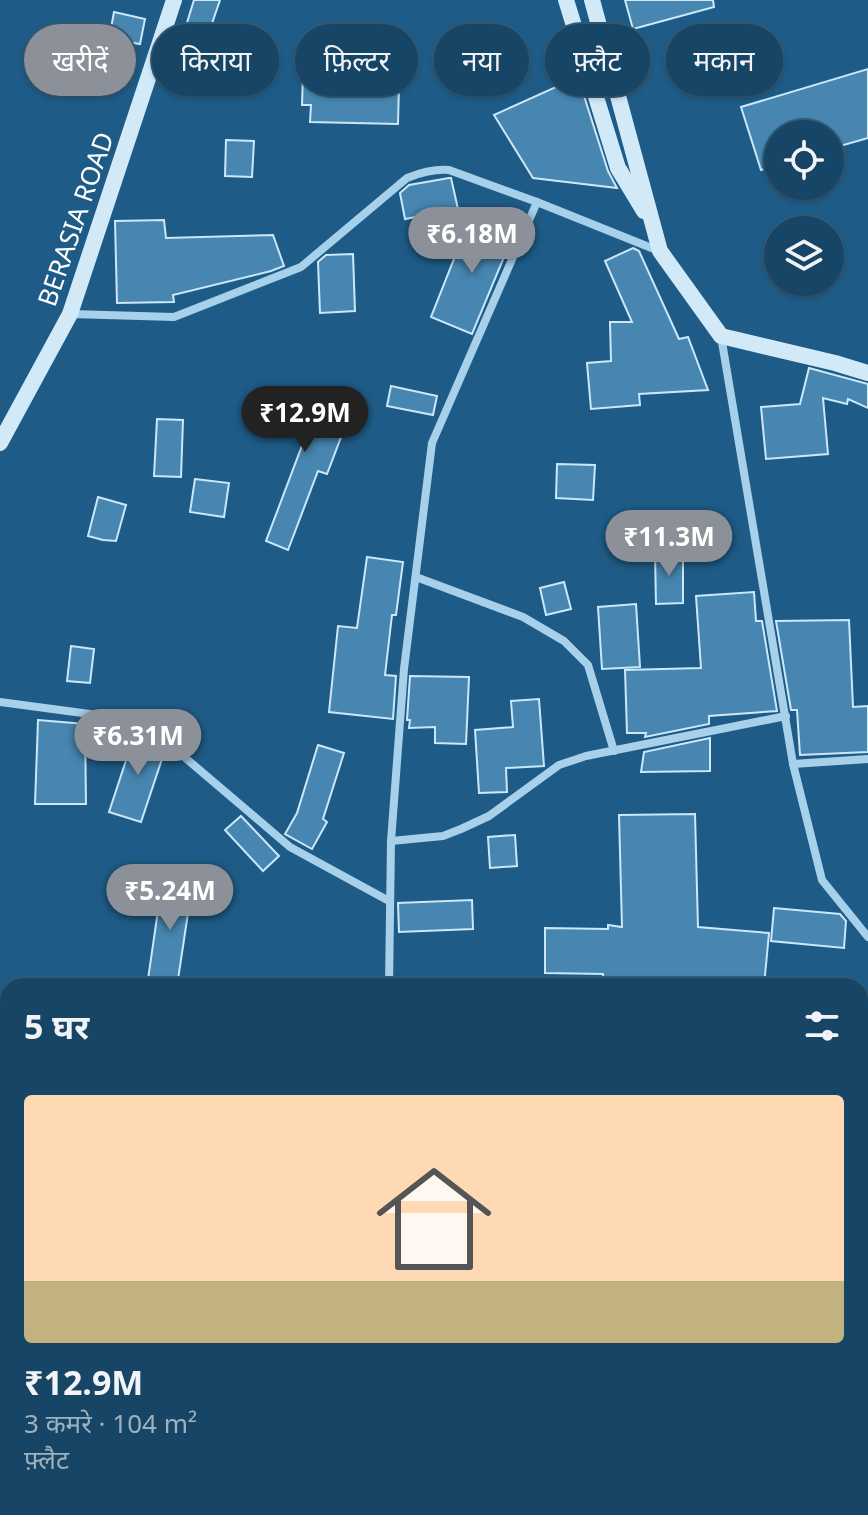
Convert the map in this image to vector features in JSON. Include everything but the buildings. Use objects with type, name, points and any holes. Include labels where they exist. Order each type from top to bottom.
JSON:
[{"type":"street","name":"BERASIA ROAD","points":[[0,443],[70,314],[174,0]]},
{"type":"street","points":[[566,0],[618,168],[652,223]]},
{"type":"street","points":[[592,0],[660,251],[721,336],[793,764],[822,880],[868,937]]},
{"type":"street","points":[[70,314],[174,317],[301,267],[407,178],[435,169],[449,170],[537,202],[660,251]]},
{"type":"street","points":[[389,978],[391,841],[404,669],[432,443],[537,202]]},
{"type":"street","points":[[721,336],[868,373]]},
{"type":"street","points":[[416,577],[523,617],[564,641],[588,665],[614,751]]},
{"type":"street","points":[[0,702],[142,721],[290,847],[389,901]]},
{"type":"street","points":[[391,841],[443,836],[461,829],[489,816],[559,765],[586,756],[786,716]]},
{"type":"street","points":[[793,764],[868,759]]}]
